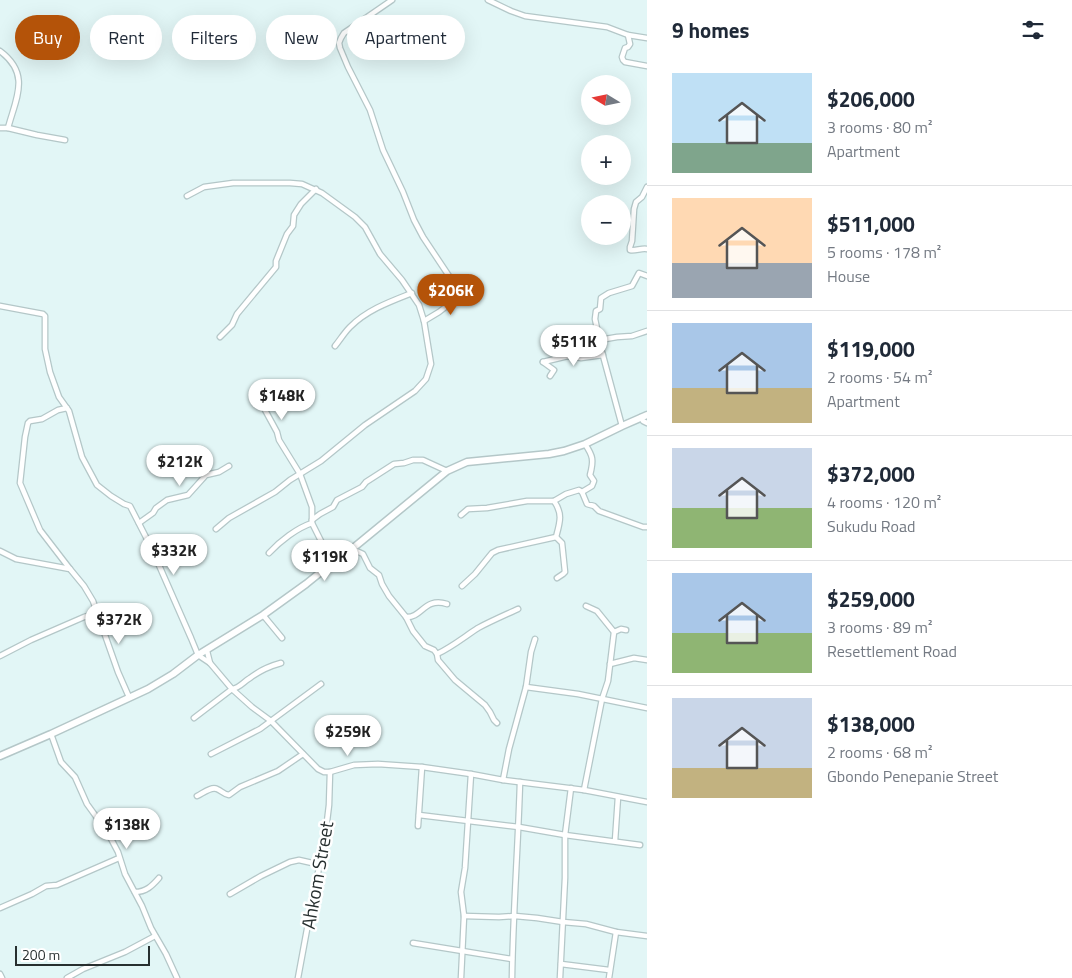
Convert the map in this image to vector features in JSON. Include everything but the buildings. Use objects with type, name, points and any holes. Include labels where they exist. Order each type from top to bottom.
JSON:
[{"type":"main road","points":[[0,756],[148,689],[173,674],[198,655],[263,615],[352,550],[447,471],[467,462],[564,451],[585,444],[644,416]]},
{"type":"street","points":[[392,0],[348,29],[339,43],[348,67],[370,110],[383,150],[414,220],[458,292],[456,299],[424,321]]},
{"type":"street","points":[[488,0],[525,16],[607,27],[628,35],[647,38]]},
{"type":"street","points":[[628,35],[630,44],[622,57],[623,60],[647,66]]},
{"type":"street","points":[[0,52],[8,57],[19,81],[19,90],[8,128]]},
{"type":"street","points":[[0,128],[65,140]]},
{"type":"street","points":[[187,196],[204,187],[233,183],[290,183],[302,184],[316,189],[365,227],[380,254],[412,293],[419,305],[424,321],[431,364],[422,385],[403,400],[365,425],[321,461],[275,492],[229,518],[216,529]]},
{"type":"street","points":[[647,188],[642,197],[636,202],[630,250],[647,249]]},
{"type":"street","points":[[220,337],[232,325],[238,314],[276,267],[276,261],[287,234],[293,226],[294,215],[301,204],[316,189]]},
{"type":"street","points":[[622,426],[599,340],[595,319],[596,311],[600,309],[601,298],[609,293],[632,286],[639,273],[647,276]]},
{"type":"street","points":[[335,346],[350,327],[366,315],[382,305],[412,293]]},
{"type":"street","points":[[0,306],[43,314],[45,316],[46,357],[59,398],[69,411],[82,457],[97,485],[111,496],[130,506],[151,547],[198,655],[210,663],[232,689],[252,707],[272,721],[318,769],[330,772],[354,765],[378,764],[422,767],[502,780],[584,790],[647,802]]},
{"type":"street","points":[[568,356],[583,346],[599,340],[632,336],[647,331]]},
{"type":"street","points":[[550,376],[554,370],[543,362],[568,356],[581,358],[603,356]]},
{"type":"street","points":[[67,408],[58,410],[42,419],[30,421],[28,424],[24,437],[20,483],[40,530],[93,600],[118,672],[129,697]]},
{"type":"street","points":[[265,410],[277,432],[279,440],[300,474],[312,507],[312,521],[332,563]]},
{"type":"street","points":[[644,416],[643,421],[647,423]]},
{"type":"street","points":[[461,515],[468,509],[487,508],[527,501],[554,501],[566,494],[579,490],[582,492],[592,486],[594,481],[590,475],[593,465],[592,454],[585,444]]},
{"type":"street","points":[[269,553],[298,529],[333,507],[337,500],[362,487],[366,482],[394,464],[424,460],[447,471]]},
{"type":"street","points":[[139,523],[167,500],[188,495],[206,475],[219,472],[229,466]]},
{"type":"street","points":[[582,492],[587,504],[594,506],[599,511],[647,527]]},
{"type":"street","points":[[554,501],[559,508],[560,521],[556,537]]},
{"type":"street","points":[[556,537],[562,543],[566,569],[557,578]]},
{"type":"street","points":[[462,586],[475,574],[492,553],[556,537]]},
{"type":"street","points":[[352,550],[363,554],[370,568],[379,575],[389,596],[406,617],[412,631],[425,646],[434,650],[438,660],[456,680],[485,705],[498,723]]},
{"type":"street","points":[[0,551],[16,559],[70,569]]},
{"type":"street","points":[[406,617],[410,617],[435,602],[447,604]]},
{"type":"street","points":[[584,790],[602,698],[608,681],[614,632],[597,611],[586,606]]},
{"type":"street","points":[[437,654],[478,628],[518,609]]},
{"type":"street","points":[[0,656],[31,640],[97,613]]},
{"type":"street","points":[[263,615],[282,638]]},
{"type":"street","points":[[614,632],[621,629],[626,630]]},
{"type":"street","points":[[502,780],[526,687],[535,639]]},
{"type":"street","points":[[207,650],[210,663]]},
{"type":"street","points":[[610,664],[634,658],[647,660]]},
{"type":"street","points":[[194,718],[232,689],[238,688],[250,677],[270,666],[281,663]]},
{"type":"street","points":[[211,754],[260,729],[321,684]]},
{"type":"street","points":[[526,687],[602,698],[647,708]]},
{"type":"street","points":[[51,734],[61,762],[75,777],[87,804],[108,833],[120,858],[125,874],[177,978]]},
{"type":"street","points":[[197,796],[216,788],[228,796],[240,787],[278,771],[303,754]]},
{"type":"street","points":[[418,826],[422,767]]},
{"type":"street","name":"Ahkom Street","points":[[298,978],[328,825],[330,772]]},
{"type":"street","points":[[461,978],[464,916],[461,892],[465,868],[471,774]]},
{"type":"street","points":[[512,978],[520,782]]},
{"type":"street","points":[[560,978],[565,878],[565,835],[571,788]]},
{"type":"street","points":[[615,841],[618,797]]},
{"type":"street","points":[[419,814],[640,845]]},
{"type":"street","points":[[0,908],[46,886],[57,885],[120,858]]},
{"type":"street","points":[[230,894],[290,862],[300,860],[321,865]]},
{"type":"street","points":[[135,892],[148,889],[158,878]]},
{"type":"street","points":[[464,916],[537,918],[586,924],[616,932],[647,936]]},
{"type":"street","points":[[609,978],[616,932]]},
{"type":"street","points":[[67,978],[83,968],[125,952],[155,936]]},
{"type":"street","points":[[413,944],[512,959]]},
{"type":"street","points":[[561,964],[609,970]]},
{"type":"street","points":[[0,974],[2,978]]}]
